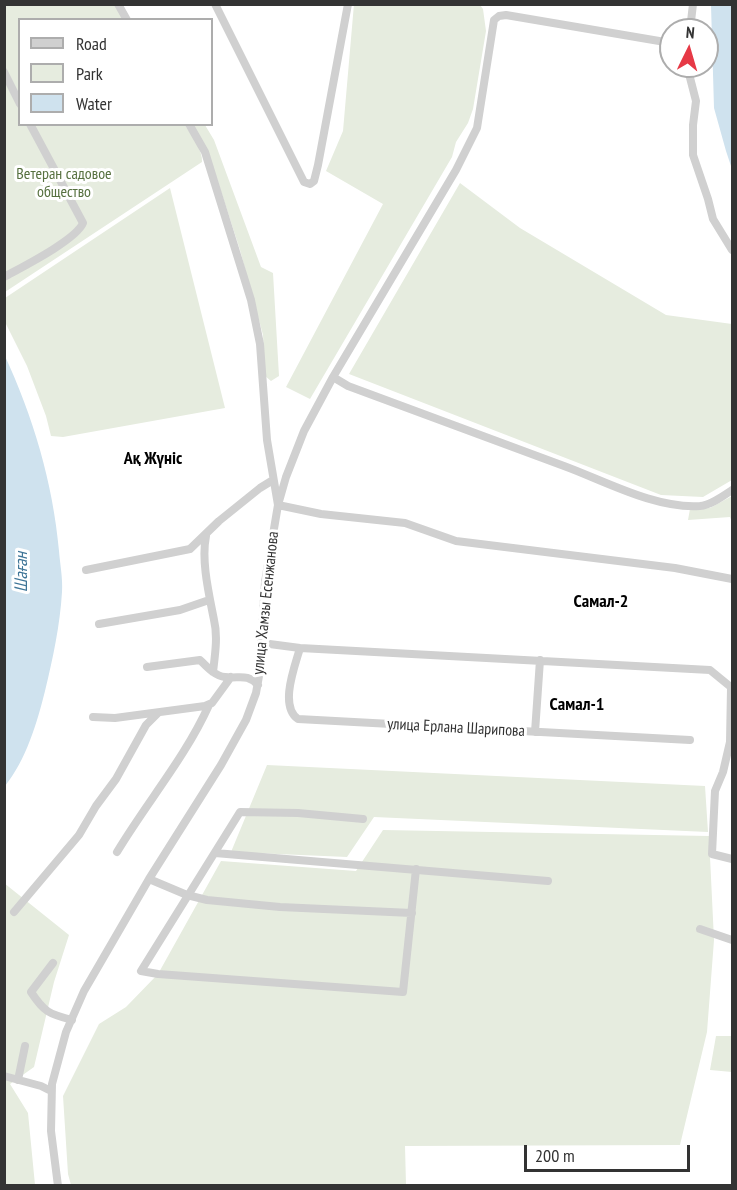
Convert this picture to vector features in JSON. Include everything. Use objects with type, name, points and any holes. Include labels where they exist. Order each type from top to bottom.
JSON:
[{"type":"street","points":[[118,4],[126,18]]},
{"type":"street","points":[[215,4],[304,182],[310,184],[314,181],[318,165],[348,4]]},
{"type":"street","name":"улица Хамзы Есенжанова","points":[[58,1185],[51,1131],[51,1091],[58,1056],[84,991],[149,879],[237,739],[246,720],[258,685],[265,582],[278,505],[304,431],[333,376],[456,170],[477,128],[494,20],[506,15],[659,40]]},
{"type":"street","points":[[4,72],[18,100]]},
{"type":"street","points":[[690,78],[696,101],[693,155],[708,199],[712,219],[732,250]]},
{"type":"street","points":[[4,277],[52,250],[80,229],[82,223],[31,126]]},
{"type":"street","points":[[190,126],[205,152],[251,300],[260,344],[267,440],[278,505],[321,514],[405,523],[456,541],[675,568],[732,579]]},
{"type":"street","points":[[333,376],[348,386],[642,496],[671,504],[702,506],[732,490]]},
{"type":"street","points":[[86,570],[190,549],[219,521],[273,480]]},
{"type":"street","points":[[207,534],[204,547],[209,600],[215,622],[213,672]]},
{"type":"street","points":[[99,624],[180,610],[209,600]]},
{"type":"street","points":[[262,643],[300,648],[710,670],[732,688],[728,772],[715,791],[712,854],[732,859]]},
{"type":"street","name":"улица Ерлана Шарипова","points":[[300,648],[291,677],[288,704],[290,711],[298,719],[690,740]]},
{"type":"street","points":[[147,667],[200,660],[213,672],[225,677],[243,676],[253,679],[258,685]]},
{"type":"street","points":[[535,732],[540,660]]},
{"type":"street","points":[[117,852],[136,819],[156,796],[200,725],[209,705],[231,677]]},
{"type":"street","points":[[93,717],[116,718],[209,705]]},
{"type":"street","points":[[14,912],[80,835],[96,806],[116,779],[146,725],[158,712]]},
{"type":"street","points":[[363,819],[298,813],[240,812],[141,971],[403,992],[416,869]]},
{"type":"street","points":[[215,853],[548,881]]},
{"type":"street","points":[[149,879],[187,895],[207,900],[280,907],[412,913]]},
{"type":"street","points":[[700,929],[732,940]]},
{"type":"street","points":[[53,963],[31,992],[40,1007],[49,1014],[72,1020]]},
{"type":"street","points":[[18,1080],[25,1046]]},
{"type":"street","points":[[4,1076],[51,1091]]},
{"type":"green space","points":[[354,4],[480,5],[483,9],[486,31],[473,109],[468,123],[456,142],[452,157],[310,399],[286,387],[383,204],[326,171],[343,131]]},
{"type":"green space","name":"Ветеран садовое общество","points":[[5,5],[115,5],[123,18],[18,18],[18,126],[186,126],[199,148],[202,162],[5,292]]},
{"type":"green space","points":[[194,126],[206,126],[214,140],[261,267],[273,273],[279,376],[271,381],[265,376],[263,335],[240,250],[208,151]]},
{"type":"green space","points":[[460,183],[520,228],[666,315],[732,324],[732,480],[703,497],[661,495],[349,374]]},
{"type":"green space","points":[[170,188],[225,408],[63,437],[51,436],[27,366],[5,322],[5,298]]},
{"type":"green space","points":[[732,496],[732,522],[730,517],[688,520],[690,509],[710,508]]},
{"type":"green space","points":[[267,765],[705,786],[708,832],[374,817],[347,857],[231,852]]},
{"type":"green space","points":[[383,830],[709,836],[714,940],[707,1032],[680,1145],[405,1146],[406,1185],[71,1185],[68,1174],[63,1096],[99,1024],[126,1007],[158,974],[221,861],[356,871]]},
{"type":"green space","points":[[4,883],[69,935],[54,982],[34,1067],[10,1084],[28,1113],[35,1185],[5,1185]]},
{"type":"green space","points":[[716,1036],[732,1036],[732,1072],[710,1070]]},
{"type":"water","points":[[711,5],[732,5],[732,169],[714,108],[713,78],[719,78],[719,18],[711,18]]},
{"type":"water","name":"Шаған","points":[[4,354],[33,426],[47,475],[56,526],[62,587],[56,642],[38,716],[25,753],[5,786]]},
{"type":"district","name":"Ақ Жүніс","points":[[153,459]]},
{"type":"district","name":"Самал-2","points":[[601,602]]},
{"type":"district","name":"Самал-1","points":[[577,705]]}]
